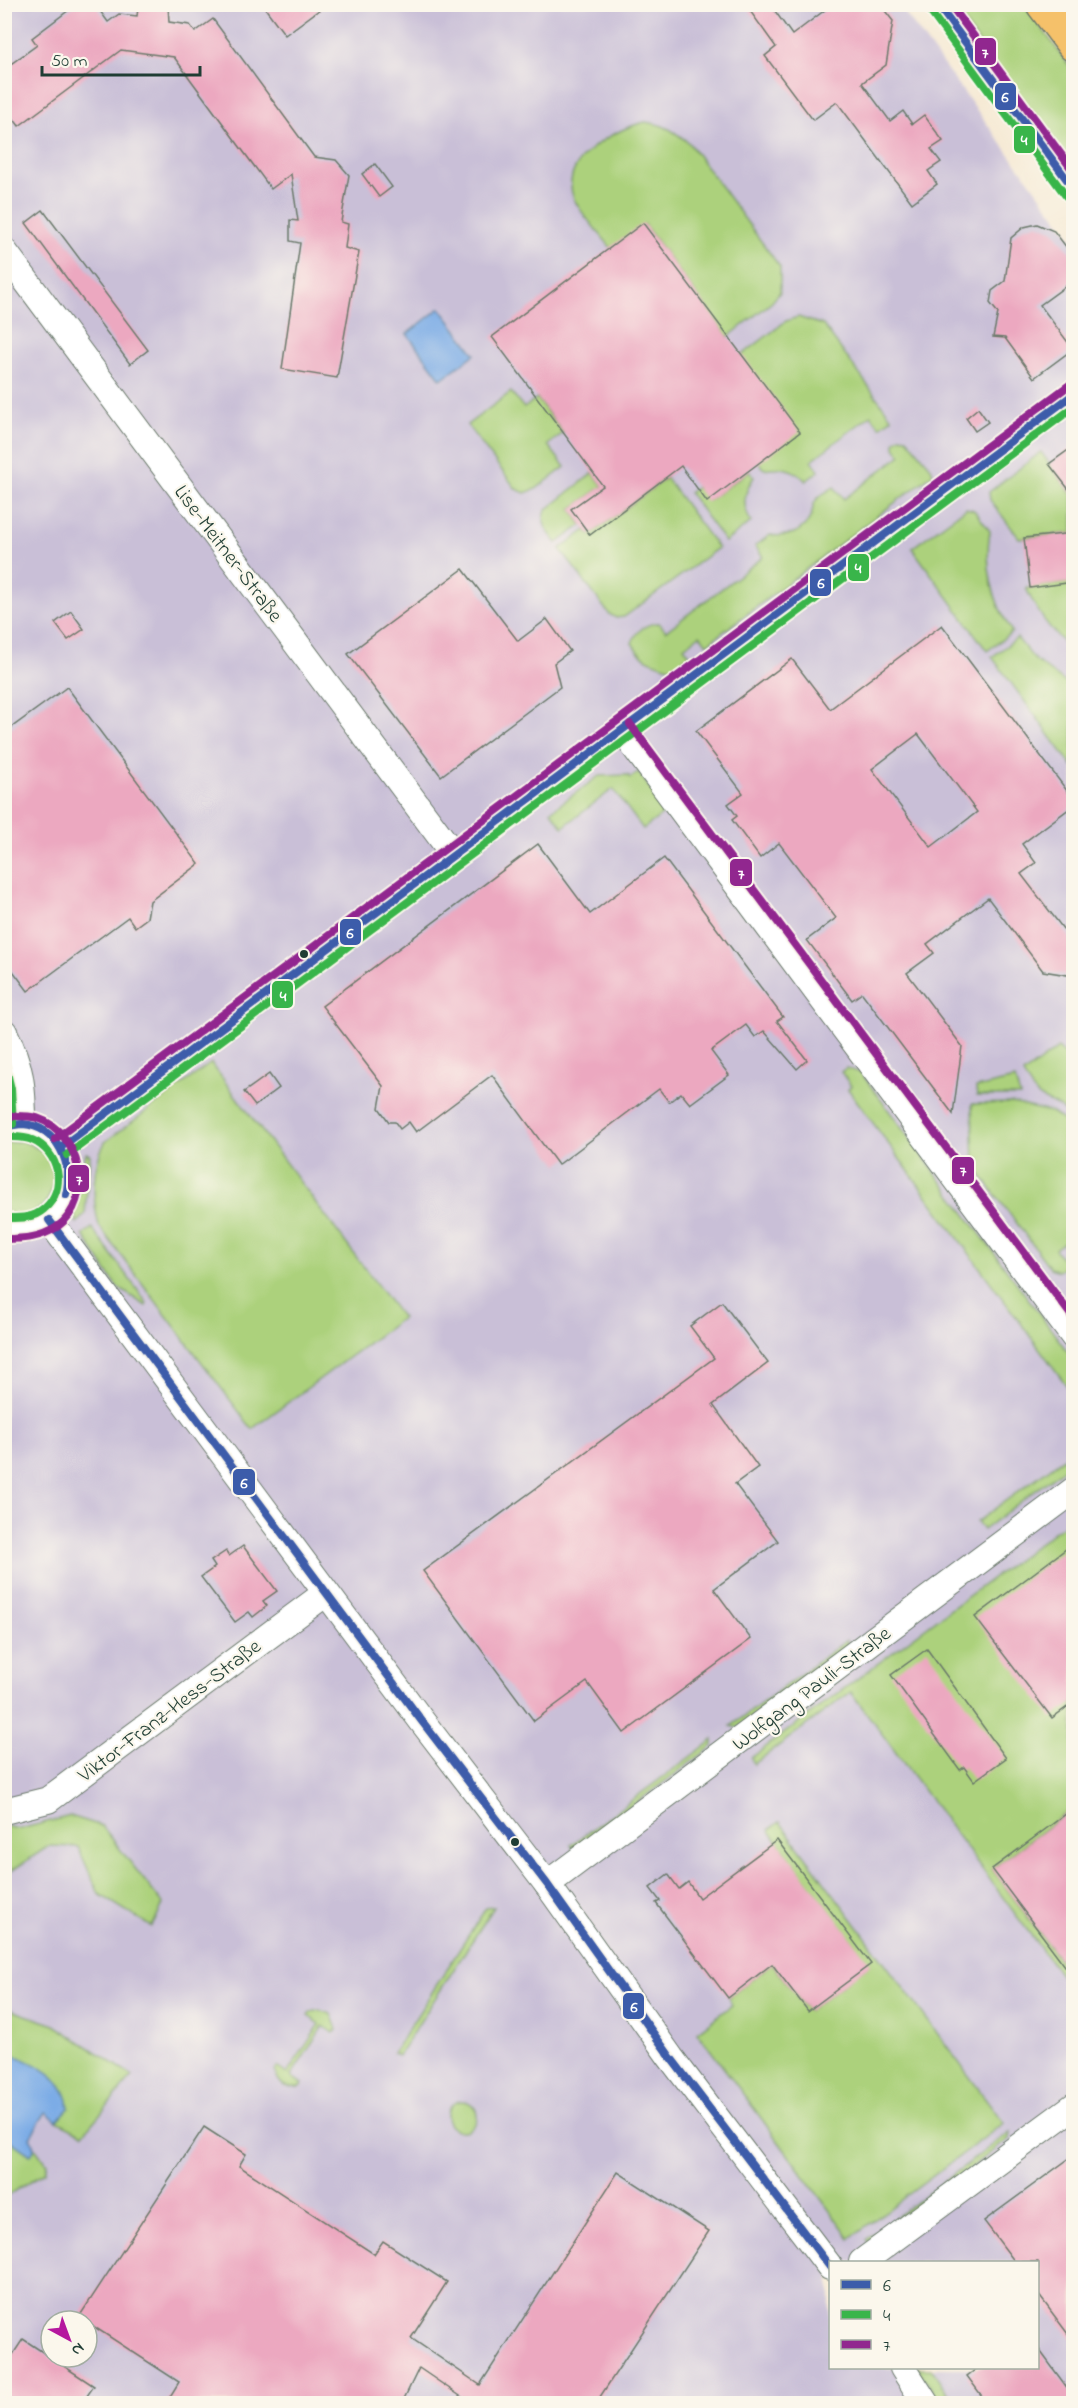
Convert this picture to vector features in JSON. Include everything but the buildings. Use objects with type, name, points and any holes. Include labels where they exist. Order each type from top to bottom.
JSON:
[{"type":"main road","points":[[1043,4],[1074,45]]},
{"type":"street","points":[[937,4],[1074,190]]},
{"type":"street","name":"Lise-Meitner-Straße","points":[[4,251],[454,855]]},
{"type":"street","points":[[61,1147],[1074,394]]},
{"type":"street","points":[[622,730],[1074,1337]]},
{"type":"street","points":[[4,1032],[17,1058],[23,1083],[14,1125],[42,1130],[61,1147],[69,1163],[70,1184],[63,1205],[49,1221],[33,1229],[4,1229]]},
{"type":"street","points":[[49,1221],[326,1593],[547,1884],[671,2058],[829,2264]]},
{"type":"street","name":"Wolfgang Pauli-Straße","points":[[547,1884],[1074,1490]]},
{"type":"street","name":"Viktor-Franz-Hess-Straße","points":[[4,1811],[48,1800],[326,1593]]},
{"type":"street","points":[[863,2261],[1074,2106]]},
{"type":"street","points":[[904,2369],[926,2403]]},
{"type":"shaded area","points":[[5,5],[899,5],[1073,240],[1073,2403],[5,2403]]},
{"type":"green space","points":[[951,5],[1025,5],[1073,71],[1073,169]]},
{"type":"green space","points":[[645,122],[658,124],[689,143],[780,267],[780,292],[772,302],[728,337],[644,224],[611,248],[586,218],[574,199],[571,185],[574,172],[581,159],[605,139]]},
{"type":"green space","points":[[798,317],[823,325],[892,418],[880,427],[871,415],[812,460],[819,471],[806,481],[792,471],[782,468],[764,469],[759,463],[742,355],[786,321]]},
{"type":"green space","points":[[511,392],[524,408],[537,398],[563,433],[548,445],[565,467],[536,489],[525,493],[516,489],[467,425]]},
{"type":"green space","points":[[900,437],[907,438],[931,467],[933,474],[707,644],[700,635],[684,647],[690,655],[673,668],[649,660],[636,649],[632,643],[642,629],[650,624],[659,623],[666,631],[763,557],[755,546],[770,535],[788,535],[804,527],[811,516],[813,505],[823,494],[834,487],[844,499],[901,455],[895,447],[895,441]]},
{"type":"green space","points":[[1041,452],[1073,496],[1073,533],[1019,538],[990,500],[989,492]]},
{"type":"green space","points":[[749,471],[754,477],[746,494],[745,505],[751,522],[725,542],[689,493],[697,487],[708,501]]},
{"type":"green space","points":[[593,473],[603,486],[571,509],[582,525],[557,543],[544,524],[546,510]]},
{"type":"green space","points":[[666,478],[718,548],[624,617],[616,618],[609,614],[560,549],[586,530],[590,535]]},
{"type":"green space","points":[[966,508],[974,510],[990,531],[989,571],[995,596],[1012,632],[987,651],[912,548]]},
{"type":"green space","points":[[1073,582],[1074,646],[1072,650],[1045,622],[1026,588]]},
{"type":"green space","points":[[1017,638],[1035,660],[1073,688],[1073,767],[992,657]]},
{"type":"green space","points":[[638,772],[667,811],[643,829],[613,789],[563,827],[551,811],[599,776],[628,775],[630,778]]},
{"type":"green space","points":[[1073,1028],[1073,1048],[1065,1041]]},
{"type":"green space","points":[[1058,1048],[1066,1055],[1073,1048],[1073,1117],[1034,1092],[1023,1074]]},
{"type":"green space","points":[[211,1063],[402,1318],[252,1429],[99,1226],[95,1204],[95,1173],[105,1142]]},
{"type":"green space","points":[[846,1068],[861,1073],[1073,1359],[1073,1394],[848,1089],[851,1086],[841,1072]]},
{"type":"green space","points":[[1015,1079],[1020,1096],[977,1096],[976,1088]]},
{"type":"green space","points":[[1012,1103],[1051,1112],[1073,1126],[1073,1235],[1055,1249],[1067,1265],[1059,1271],[1050,1268],[974,1166],[972,1104]]},
{"type":"green space","points":[[21,1141],[39,1150],[50,1162],[54,1176],[52,1190],[45,1202],[35,1211],[21,1215],[5,1212],[5,1143]]},
{"type":"green space","points":[[86,1153],[90,1155],[85,1214],[77,1223],[74,1213]]},
{"type":"green space","points":[[92,1228],[147,1303],[146,1306],[117,1287],[83,1235]]},
{"type":"green space","points":[[1073,1451],[1073,1462],[983,1530],[977,1522]]},
{"type":"green space","points":[[1073,1518],[1073,1808],[992,1869],[1073,1978],[1073,1992],[851,1692],[754,1764],[751,1758]]},
{"type":"green space","points":[[847,1640],[847,1647],[737,1728],[731,1726]]},
{"type":"green space","points":[[713,1740],[713,1746],[573,1849],[571,1845]]},
{"type":"green space","points":[[70,1816],[102,1826],[163,1904],[152,1927],[99,1894],[78,1847],[49,1846],[5,1875],[5,1826],[20,1829]]},
{"type":"green space","points":[[780,1822],[1004,2123],[850,2238],[697,2032],[732,2005],[728,1998],[772,1964],[808,2011],[870,1964],[769,1830]]},
{"type":"green space","points":[[494,1907],[398,2056],[393,2053],[486,1908]]},
{"type":"green space","points":[[5,2008],[55,2025],[133,2076],[83,2134],[57,2121],[69,2108],[16,2056],[5,2060]]},
{"type":"green space","points":[[319,2010],[331,2014],[337,2029],[334,2033],[323,2026],[291,2076],[302,2084],[300,2087],[283,2085],[278,2080],[275,2071],[277,2067],[287,2074],[320,2024],[308,2016],[311,2012]]},
{"type":"green space","points":[[462,2101],[468,2102],[476,2110],[476,2122],[468,2130],[462,2131],[456,2130],[448,2122],[447,2116],[448,2110],[456,2102]]},
{"type":"green space","points":[[1010,2132],[1009,2139],[869,2244],[866,2240]]},
{"type":"green space","points":[[5,2137],[30,2155],[35,2147],[47,2164],[45,2172],[5,2197]]},
{"type":"green space","points":[[918,2369],[932,2369],[956,2403],[941,2403]]},
{"type":"water","points":[[440,308],[475,354],[441,379],[407,334]]},
{"type":"water","points":[[16,2056],[51,2075],[64,2089],[69,2108],[57,2121],[46,2112],[30,2137],[35,2147],[31,2155],[5,2137],[5,2060]]},
{"type":"transit line","name":"6","points":[[937,4],[1074,189]]},
{"type":"transit line","name":"7","points":[[950,4],[1074,172]]},
{"type":"transit line","name":"4","points":[[929,10],[1066,196]]},
{"type":"transit line","name":"7","points":[[55,1139],[1068,386]]},
{"type":"transit line","name":"6","points":[[61,1147],[1074,394]]},
{"type":"transit line","name":"4","points":[[67,1155],[1074,407]]},
{"type":"transit line","name":"7","points":[[630,724],[1074,1319]]},
{"type":"transit line","name":"4","points":[[4,1060],[11,1089],[13,1124]]},
{"type":"transit line","name":"7","points":[[4,1239],[32,1237],[57,1227],[69,1215],[76,1200],[79,1184],[78,1167],[73,1151],[64,1137],[52,1126],[37,1118],[5,1116]]},
{"type":"transit line","name":"6","points":[[4,1126],[23,1124],[35,1127],[46,1132],[54,1140],[65,1160],[68,1183],[66,1195]]},
{"type":"transit line","name":"4","points":[[4,1137],[26,1138],[41,1145],[54,1161],[58,1181],[51,1201],[40,1212],[25,1217],[4,1218]]},
{"type":"transit line","name":"6","points":[[49,1220],[421,1720],[547,1884],[671,2058],[829,2266]]}]
